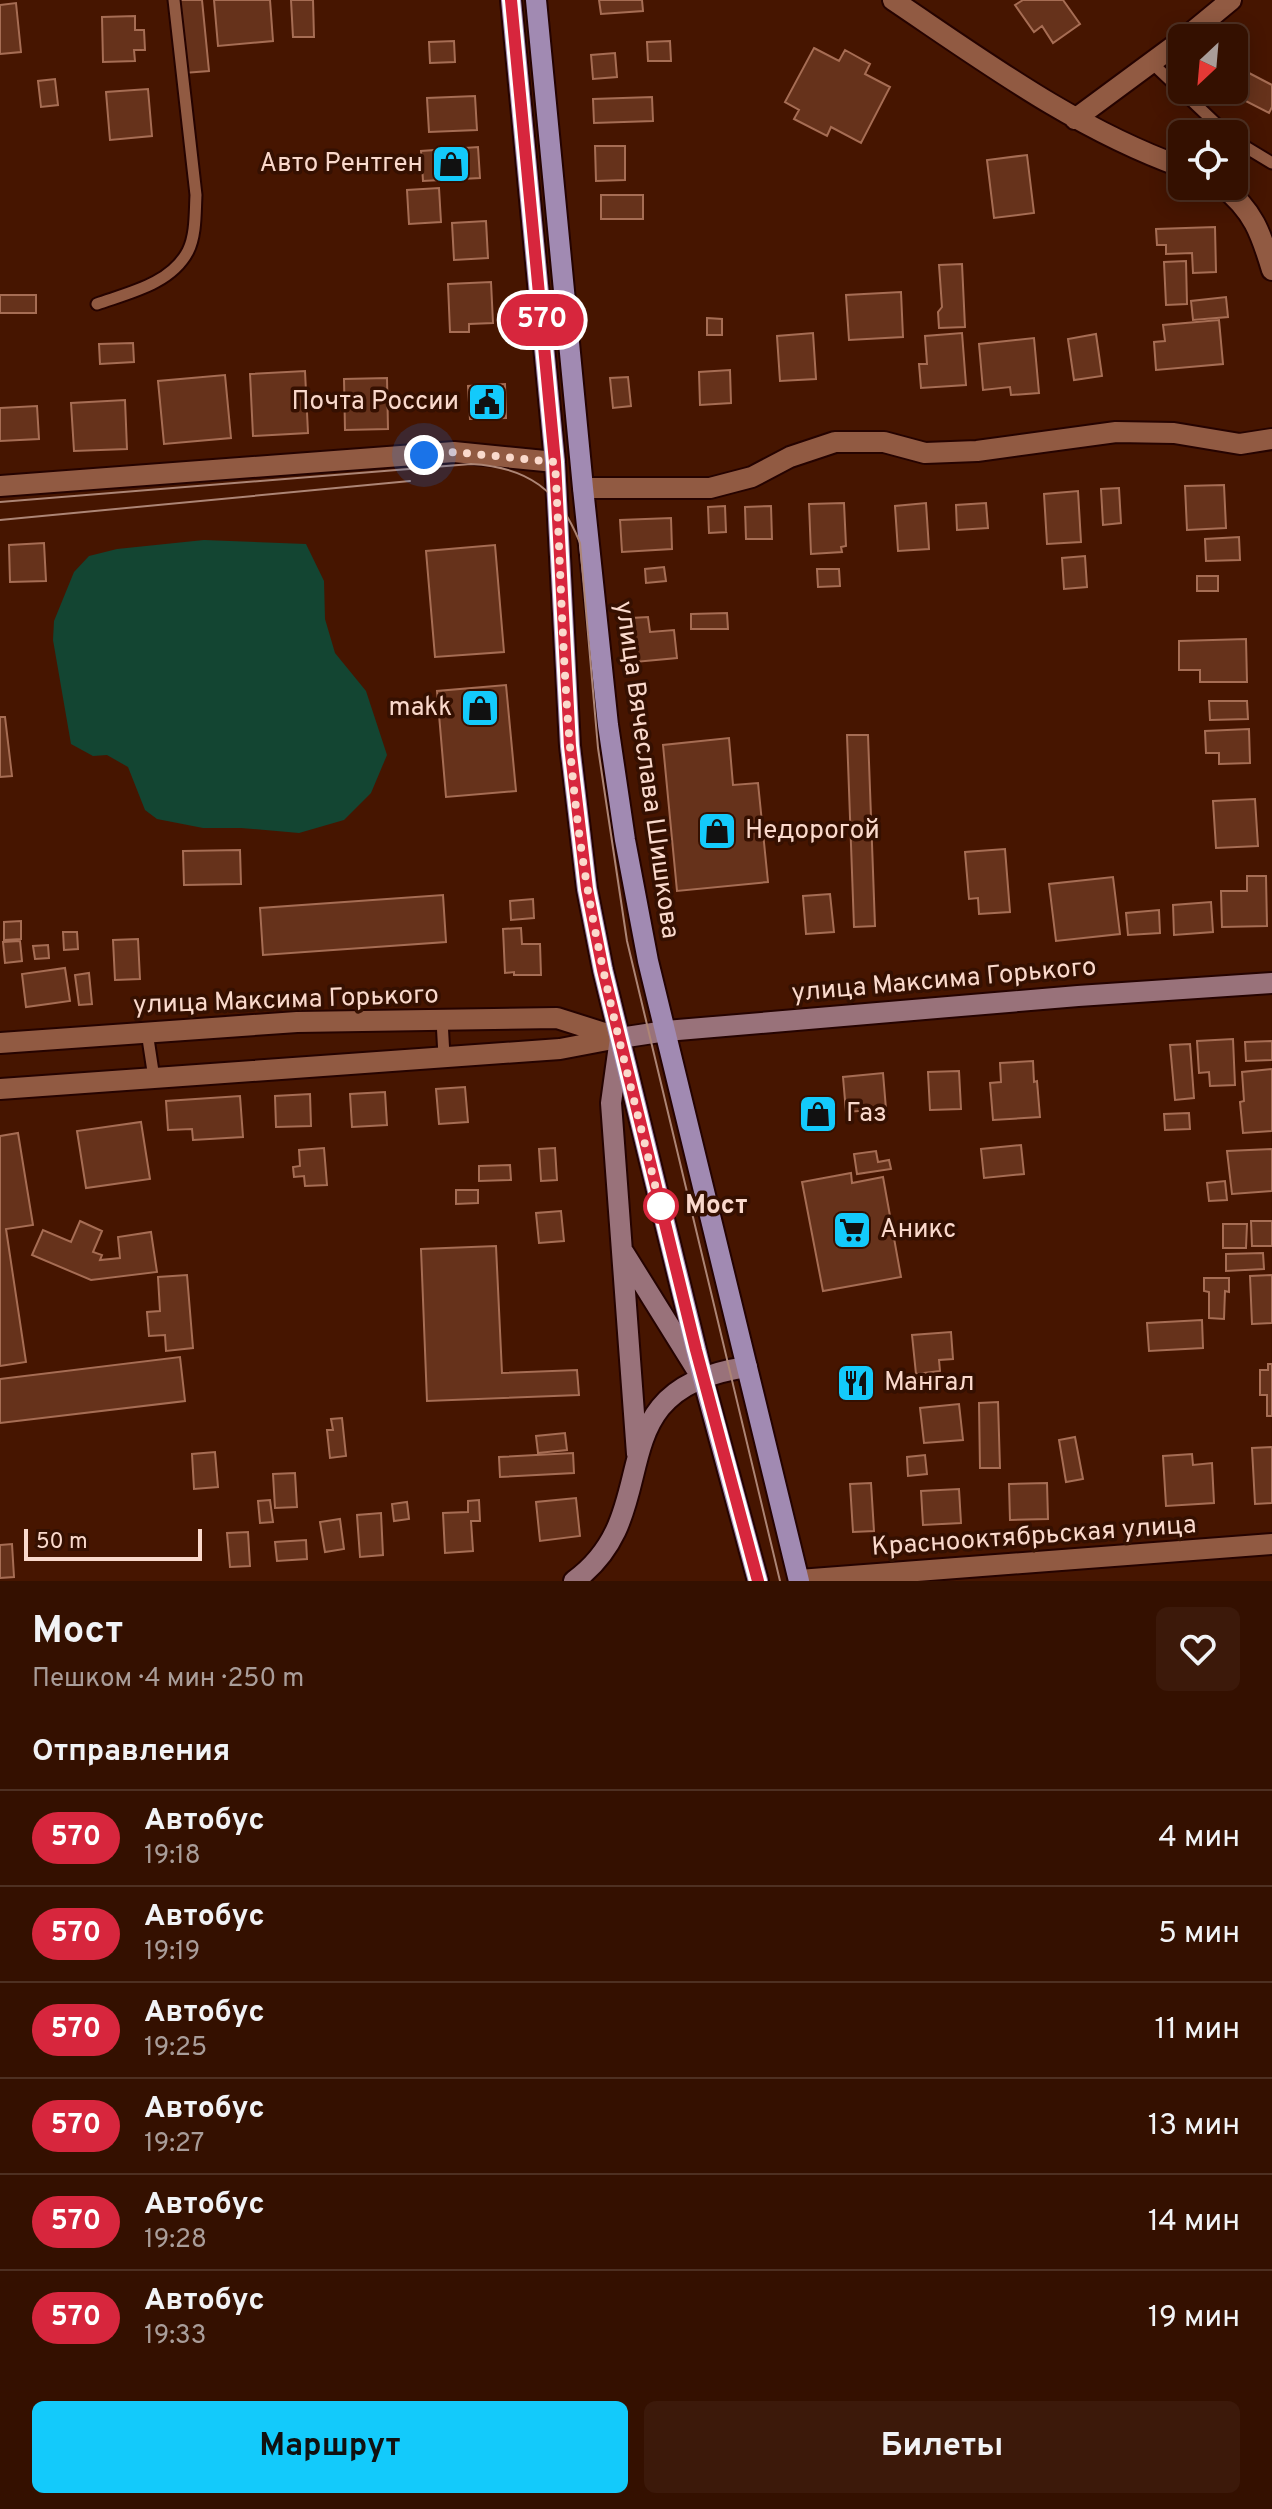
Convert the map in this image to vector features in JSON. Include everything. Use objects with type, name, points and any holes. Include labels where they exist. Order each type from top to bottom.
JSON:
[{"type":"main road","points":[[511,0],[555,462],[572,774],[587,889],[603,970],[703,1378],[758,1581]]},
{"type":"main road","name":"улица Вячеслава Шишкова","points":[[536,0],[608,725],[625,840],[648,961],[799,1581]]},
{"type":"main road","name":"улица Максима Горького","points":[[620,1038],[666,1031],[1078,996],[1272,983]]},
{"type":"main road","points":[[620,1038],[611,1103],[637,1454]]},
{"type":"main road","points":[[621,1250],[703,1378]]},
{"type":"main road","points":[[574,1581],[592,1568],[615,1533],[632,1487],[637,1454],[649,1422],[661,1406],[674,1392],[703,1378],[747,1367]]},
{"type":"street","points":[[893,0],[1075,119],[1168,162]]},
{"type":"street","points":[[1201,24],[1231,0]]},
{"type":"street","points":[[1075,119],[1168,52]]},
{"type":"street","points":[[1241,200],[1260,231],[1272,270]]},
{"type":"street","points":[[583,488],[710,488],[752,477],[790,457],[835,442],[884,442],[925,453],[977,451],[1116,432],[1174,433],[1240,444],[1272,439]]},
{"type":"street","points":[[0,486],[454,452],[555,462]]},
{"type":"street","name":"улица Максима Горького","points":[[0,1043],[297,1022],[557,1018],[620,1038]]},
{"type":"street","name":"улица Максима Горького","points":[[0,1089],[560,1049],[620,1038]]},
{"type":"street","name":"Краснооктябрьская улица","points":[[799,1581],[1272,1544]]},
{"type":"lane","points":[[97,304],[160,280],[178,265],[189,250],[196,195],[174,0]]},
{"type":"lane","points":[[1153,64],[1212,120]]},
{"type":"lane","points":[[1248,148],[1272,163]]},
{"type":"lane","points":[[442,1020],[444,1056]]},
{"type":"lane","points":[[147,1032],[154,1078]]},
{"type":"green space","points":[[204,540],[306,544],[324,581],[325,619],[335,653],[366,691],[387,755],[371,793],[344,820],[299,833],[203,828],[157,819],[145,810],[128,767],[107,755],[93,756],[71,744],[53,640],[54,621],[74,572],[89,556],[117,549]]},
{"type":"building","points":[[177,0],[202,0],[209,71],[184,73]]},
{"type":"building","points":[[214,0],[270,0],[273,41],[218,46]]},
{"type":"building","points":[[291,0],[313,0],[314,37],[293,37]]},
{"type":"building","points":[[599,0],[642,0],[643,11],[601,14]]},
{"type":"building","points":[[1023,0],[1063,0],[1080,24],[1053,43],[1042,26],[1034,32],[1015,5]]},
{"type":"building","points":[[16,3],[21,52],[0,54],[0,5]]},
{"type":"building","points":[[135,16],[135,30],[144,30],[145,50],[134,50],[135,61],[103,62],[102,17]]},
{"type":"building","points":[[454,41],[455,62],[430,63],[429,42]]},
{"type":"building","points":[[670,41],[671,61],[648,61],[647,42]]},
{"type":"building","points":[[814,48],[839,61],[845,50],[870,64],[865,74],[890,87],[861,143],[831,127],[827,136],[794,119],[799,110],[785,102]]},
{"type":"building","points":[[615,53],[617,77],[593,79],[591,55]]},
{"type":"building","points":[[1248,75],[1272,85],[1269,113],[1248,102]]},
{"type":"building","points":[[55,79],[58,105],[41,107],[38,81]]},
{"type":"building","points":[[148,89],[152,136],[110,140],[106,92]]},
{"type":"building","points":[[475,96],[477,130],[429,132],[427,98]]},
{"type":"building","points":[[652,97],[653,121],[594,123],[593,99]]},
{"type":"building","points":[[595,146],[625,146],[625,180],[596,181]]},
{"type":"building","name":"Авто Рентген","points":[[478,147],[480,178],[423,181],[421,151]]},
{"type":"building","points":[[1027,155],[1034,213],[994,218],[987,160]]},
{"type":"building","points":[[439,188],[441,222],[409,224],[407,190]]},
{"type":"building","points":[[601,195],[643,195],[643,219],[601,219]]},
{"type":"building","points":[[486,221],[488,258],[454,260],[452,223]]},
{"type":"building","points":[[1215,227],[1216,272],[1193,273],[1192,253],[1166,254],[1166,245],[1157,245],[1156,229]]},
{"type":"building","points":[[1186,261],[1187,304],[1166,305],[1164,262]]},
{"type":"building","points":[[962,264],[965,327],[939,328],[938,312],[942,307],[939,265]]},
{"type":"building","points":[[491,282],[493,323],[469,324],[469,332],[450,332],[448,284]]},
{"type":"building","points":[[901,292],[903,337],[849,340],[846,295]]},
{"type":"building","points":[[0,295],[36,295],[36,313],[0,313]]},
{"type":"building","points":[[1226,297],[1228,317],[1193,320],[1191,301]]},
{"type":"building","points":[[707,318],[722,319],[722,335],[707,335]]},
{"type":"building","points":[[1219,320],[1223,364],[1156,370],[1154,342],[1165,341],[1163,325]]},
{"type":"building","points":[[813,333],[816,379],[780,381],[777,336]]},
{"type":"building","points":[[962,333],[966,385],[921,388],[919,364],[927,364],[925,336]]},
{"type":"building","points":[[1096,334],[1102,376],[1074,380],[1068,339]]},
{"type":"building","points":[[1034,338],[1039,393],[1011,395],[1010,387],[983,390],[979,344]]},
{"type":"building","points":[[133,343],[134,362],[100,364],[99,344]]},
{"type":"building","points":[[730,370],[731,403],[700,405],[699,372]]},
{"type":"building","points":[[305,371],[308,433],[253,436],[250,374]]},
{"type":"building","points":[[225,375],[231,438],[164,444],[158,381]]},
{"type":"building","points":[[628,377],[631,406],[613,408],[610,378]]},
{"type":"building","points":[[387,378],[388,429],[345,430],[344,379]]},
{"type":"building","name":"Почта России","points":[[505,384],[506,418],[470,419],[468,386]]},
{"type":"building","points":[[125,400],[127,449],[74,451],[71,403]]},
{"type":"building","points":[[37,406],[39,439],[0,441],[0,408]]},
{"type":"building","points":[[1224,485],[1226,528],[1187,530],[1185,486]]},
{"type":"building","points":[[1119,488],[1121,523],[1103,525],[1101,489]]},
{"type":"building","points":[[1078,491],[1081,542],[1047,544],[1044,494]]},
{"type":"building","points":[[844,503],[846,546],[841,547],[842,552],[811,554],[809,504]]},
{"type":"building","points":[[926,503],[929,549],[898,551],[895,506]]},
{"type":"building","points":[[986,503],[988,528],[957,530],[956,505]]},
{"type":"building","points":[[725,506],[726,532],[709,533],[708,507]]},
{"type":"building","points":[[771,506],[772,539],[746,539],[745,507]]},
{"type":"building","points":[[671,518],[672,549],[622,552],[620,520]]},
{"type":"building","points":[[1239,537],[1240,560],[1206,561],[1205,539]]},
{"type":"building","points":[[44,543],[46,581],[10,582],[9,545]]},
{"type":"building","points":[[495,545],[504,652],[435,657],[426,551]]},
{"type":"building","points":[[1085,556],[1087,587],[1064,589],[1062,558]]},
{"type":"building","points":[[664,567],[666,581],[646,583],[645,569]]},
{"type":"building","points":[[817,569],[839,569],[840,586],[818,587]]},
{"type":"building","points":[[1197,576],[1218,576],[1218,591],[1197,591]]},
{"type":"building","points":[[727,613],[728,629],[691,629],[691,614]]},
{"type":"building","points":[[648,617],[650,632],[674,630],[677,658],[635,662],[631,618]]},
{"type":"building","points":[[1246,639],[1247,682],[1200,682],[1200,670],[1179,670],[1179,641]]},
{"type":"building","points":[[506,685],[516,791],[446,797],[437,691]]},
{"type":"building","points":[[1209,701],[1247,701],[1248,719],[1210,720]]},
{"type":"building","points":[[0,717],[5,717],[12,776],[0,777]]},
{"type":"building","points":[[1249,729],[1250,763],[1219,764],[1219,753],[1206,753],[1205,731]]},
{"type":"building","points":[[847,735],[868,735],[875,926],[854,927]]},
{"type":"building","name":"Недорогой","points":[[729,738],[733,785],[758,783],[768,882],[677,891],[663,745]]},
{"type":"building","points":[[1255,799],[1258,846],[1216,848],[1213,801]]},
{"type":"building","points":[[1005,849],[1010,912],[979,914],[978,898],[969,899],[965,852]]},
{"type":"building","points":[[240,850],[241,884],[184,885],[183,851]]},
{"type":"building","points":[[1247,876],[1266,876],[1267,926],[1222,927],[1221,891],[1247,891]]},
{"type":"building","points":[[1113,877],[1120,934],[1056,941],[1049,884]]},
{"type":"building","points":[[830,894],[834,932],[806,934],[803,896]]},
{"type":"building","points":[[443,895],[446,942],[263,955],[260,908]]},
{"type":"building","points":[[533,899],[534,918],[511,920],[510,901]]},
{"type":"building","points":[[1211,902],[1213,932],[1174,935],[1173,905]]},
{"type":"building","points":[[1159,910],[1160,933],[1128,935],[1126,913]]},
{"type":"building","points":[[21,921],[21,939],[4,940],[4,922]]},
{"type":"building","points":[[521,928],[522,944],[540,944],[541,975],[505,973],[503,929]]},
{"type":"building","points":[[63,932],[77,932],[78,949],[64,950]]},
{"type":"building","points":[[138,939],[140,979],[115,980],[113,940]]},
{"type":"building","points":[[20,941],[22,961],[5,963],[3,942]]},
{"type":"building","points":[[48,945],[49,958],[35,959],[33,946]]},
{"type":"building","points":[[65,968],[70,1001],[26,1007],[22,974]]},
{"type":"building","points":[[89,973],[92,1004],[79,1005],[75,975]]},
{"type":"building","points":[[1233,1039],[1235,1085],[1210,1086],[1209,1072],[1199,1073],[1197,1041]]},
{"type":"building","points":[[1272,1041],[1272,1060],[1246,1061],[1245,1042]]},
{"type":"building","points":[[1190,1044],[1194,1098],[1175,1100],[1170,1045]]},
{"type":"building","points":[[1033,1061],[1040,1117],[993,1120],[990,1083],[1001,1082],[1000,1063]]},
{"type":"building","points":[[1272,1069],[1272,1131],[1243,1133],[1240,1102],[1244,1101],[1242,1072]]},
{"type":"building","points":[[959,1071],[961,1109],[930,1110],[928,1072]]},
{"type":"building","points":[[883,1073],[886,1109],[846,1112],[843,1077]]},
{"type":"building","points":[[465,1087],[468,1122],[439,1124],[436,1089]]},
{"type":"building","points":[[385,1092],[387,1125],[352,1127],[350,1094]]},
{"type":"building","points":[[310,1094],[311,1126],[276,1127],[275,1096]]},
{"type":"building","points":[[240,1096],[243,1137],[193,1140],[192,1129],[168,1130],[166,1101]]},
{"type":"building","points":[[1189,1113],[1190,1129],[1165,1130],[1164,1114]]},
{"type":"building","points":[[141,1122],[150,1179],[86,1188],[77,1131]]},
{"type":"building","points":[[18,1133],[33,1225],[6,1229],[26,1362],[0,1366],[0,1136]]},
{"type":"building","points":[[1021,1145],[1024,1174],[984,1178],[981,1149]]},
{"type":"building","points":[[324,1148],[327,1185],[305,1186],[304,1176],[294,1177],[293,1167],[300,1166],[299,1150]]},
{"type":"building","points":[[555,1148],[557,1180],[541,1181],[539,1149]]},
{"type":"building","points":[[1272,1149],[1272,1191],[1232,1194],[1227,1151]]},
{"type":"building","points":[[876,1151],[878,1162],[889,1160],[891,1169],[857,1174],[854,1154]]},
{"type":"building","points":[[510,1165],[511,1180],[479,1181],[479,1166]]},
{"type":"building","name":"Аникс","points":[[851,1173],[852,1183],[883,1177],[901,1277],[823,1291],[802,1182]]},
{"type":"building","points":[[1225,1181],[1227,1200],[1209,1201],[1207,1183]]},
{"type":"building","points":[[456,1190],[478,1190],[478,1203],[456,1204]]},
{"type":"building","points":[[561,1211],[564,1241],[539,1243],[536,1213]]},
{"type":"building","points":[[80,1221],[102,1231],[93,1252],[102,1255],[100,1260],[120,1258],[118,1237],[151,1232],[157,1272],[91,1280],[32,1255],[43,1230],[71,1242]]},
{"type":"building","points":[[1251,1221],[1272,1221],[1272,1246],[1252,1246]]},
{"type":"building","points":[[1223,1224],[1247,1224],[1246,1248],[1223,1248]]},
{"type":"building","points":[[496,1246],[502,1373],[577,1370],[579,1395],[427,1401],[421,1249]]},
{"type":"building","points":[[1263,1253],[1264,1269],[1226,1271],[1226,1254]]},
{"type":"building","points":[[187,1275],[193,1348],[166,1351],[165,1335],[149,1336],[147,1312],[160,1311],[158,1277]]},
{"type":"building","points":[[1272,1275],[1272,1323],[1252,1324],[1250,1276]]},
{"type":"building","points":[[1204,1278],[1229,1278],[1224,1319],[1209,1318],[1209,1292],[1204,1291]]},
{"type":"building","points":[[1202,1320],[1203,1348],[1149,1351],[1147,1323]]},
{"type":"building","points":[[951,1332],[953,1359],[939,1360],[940,1371],[916,1374],[912,1335]]},
{"type":"building","points":[[180,1357],[185,1401],[0,1423],[0,1379]]},
{"type":"building","points":[[1268,1364],[1272,1364],[1272,1416],[1267,1416],[1267,1395],[1260,1395],[1260,1370],[1268,1370]]},
{"type":"building","points":[[867,1373],[869,1390],[851,1392],[849,1375]]},
{"type":"building","points":[[998,1402],[1000,1468],[980,1468],[979,1403]]},
{"type":"building","points":[[959,1404],[963,1440],[924,1443],[920,1408]]},
{"type":"building","points":[[342,1418],[346,1456],[330,1458],[327,1430],[333,1430],[331,1419]]},
{"type":"building","points":[[565,1433],[567,1450],[538,1453],[536,1436]]},
{"type":"building","points":[[1075,1437],[1083,1479],[1066,1482],[1059,1440]]},
{"type":"building","points":[[1272,1447],[1272,1503],[1255,1504],[1252,1448]]},
{"type":"building","points":[[215,1452],[218,1487],[194,1489],[192,1454]]},
{"type":"building","points":[[573,1453],[574,1473],[500,1477],[499,1457]]},
{"type":"building","points":[[1192,1454],[1193,1465],[1212,1463],[1214,1503],[1166,1506],[1163,1456]]},
{"type":"building","points":[[925,1455],[927,1474],[908,1476],[907,1457]]},
{"type":"building","points":[[295,1473],[297,1507],[275,1508],[273,1474]]},
{"type":"building","points":[[871,1483],[874,1531],[853,1532],[850,1484]]},
{"type":"building","points":[[1047,1483],[1048,1519],[1010,1520],[1009,1484]]},
{"type":"building","points":[[959,1489],[961,1523],[923,1525],[921,1491]]},
{"type":"building","points":[[576,1498],[580,1536],[540,1541],[536,1502]]},
{"type":"building","points":[[270,1500],[273,1522],[260,1523],[258,1501]]},
{"type":"building","points":[[479,1500],[480,1521],[471,1521],[473,1551],[445,1553],[443,1513],[468,1512],[468,1501]]},
{"type":"building","points":[[407,1502],[409,1519],[394,1521],[392,1504]]},
{"type":"building","points":[[381,1513],[383,1555],[360,1557],[357,1515]]},
{"type":"building","points":[[340,1519],[344,1549],[325,1552],[320,1522]]},
{"type":"building","points":[[248,1532],[250,1566],[230,1567],[227,1533]]},
{"type":"building","points":[[306,1540],[307,1559],[277,1561],[275,1542]]},
{"type":"building","points":[[12,1544],[14,1577],[0,1578],[0,1545]]},
{"type":"tram line","points":[[0,502],[471,464],[525,476],[539,485],[562,509],[580,543],[598,748],[627,941],[780,1581]]},
{"type":"tram line","points":[[0,520],[410,481]]},
{"type":"bus line","name":"570","points":[[511,0],[555,462],[572,774],[587,889],[603,970],[696,1350],[758,1581]]},
{"type":"place","name":"Авто Рентген","points":[[451,164]]},
{"type":"place","name":"Почта России","points":[[487,402]]},
{"type":"place","name":"makk","points":[[480,708]]},
{"type":"place","name":"Недорогой","points":[[717,831]]},
{"type":"place","name":"Газ","points":[[818,1114]]},
{"type":"place","name":"Мост","points":[[661,1206]]},
{"type":"place","name":"Аникс","points":[[852,1230]]},
{"type":"place","name":"Мангал","points":[[856,1383]]},
{"type":"route","points":[[424,455],[454,452],[555,462],[566,694],[572,774],[587,889],[603,970],[661,1210],[661,1206]]}]
